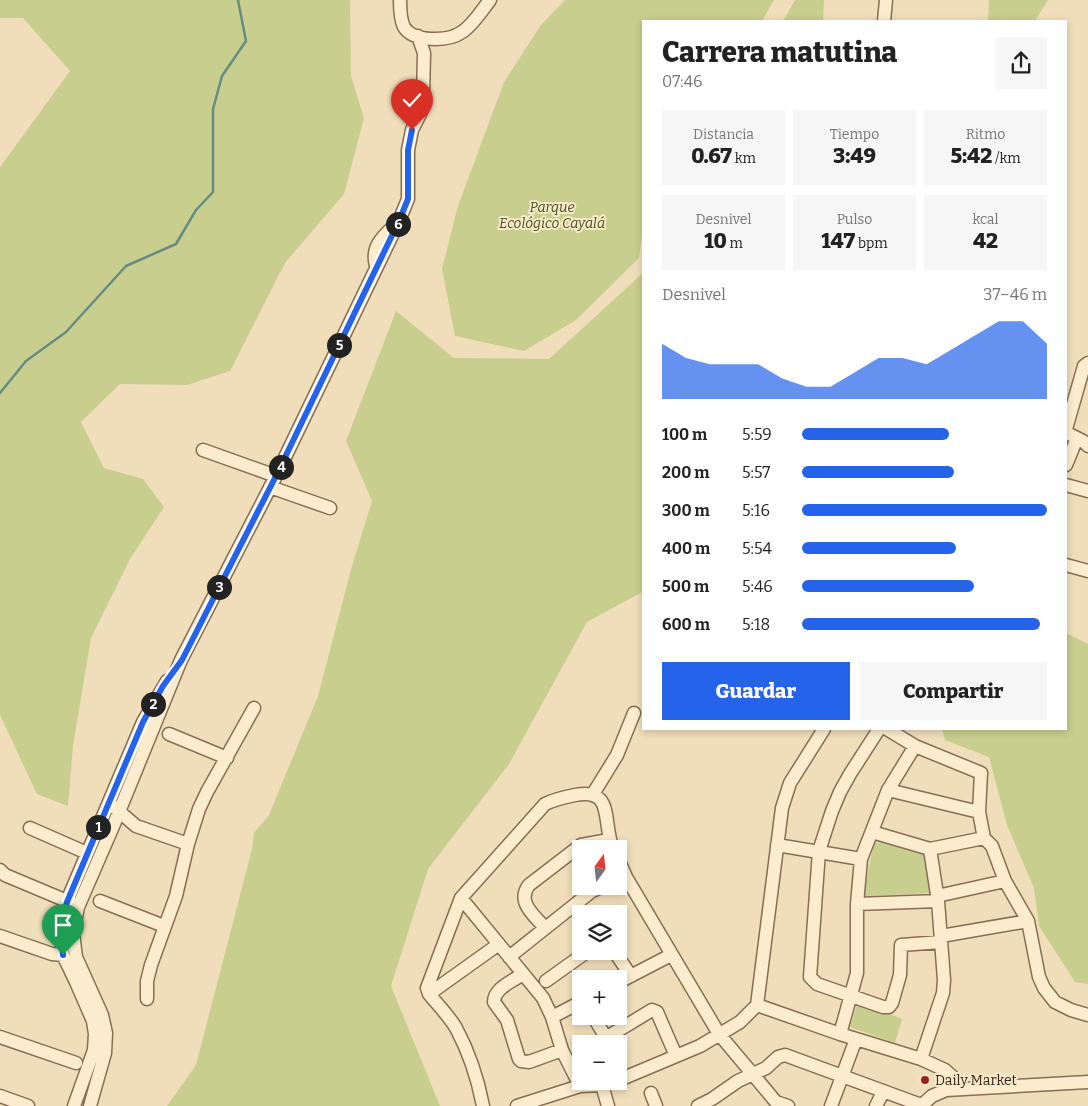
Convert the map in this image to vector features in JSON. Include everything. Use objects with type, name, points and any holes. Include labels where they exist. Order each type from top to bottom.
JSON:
[{"type":"street","points":[[400,0],[403,25],[408,32],[440,40]]},
{"type":"street","points":[[424,53],[440,40],[462,32],[490,0]]},
{"type":"street","points":[[884,20],[886,0]]},
{"type":"street","points":[[74,1106],[94,1050],[95,1034],[93,1021],[63,955],[60,925],[73,904],[120,811],[182,660],[273,482],[376,268],[373,256],[377,244],[399,221],[408,199],[408,150],[412,130],[421,112],[423,98],[424,53],[418,36]]},
{"type":"street","points":[[1067,463],[1078,438],[1084,366],[1088,363]]},
{"type":"street","points":[[203,450],[330,508]]},
{"type":"street","points":[[1067,485],[1088,491]]},
{"type":"street","points":[[1067,565],[1088,571]]},
{"type":"street","points":[[90,1106],[105,1053],[106,1033],[102,1015],[76,958],[72,933],[73,904],[88,853],[143,722],[163,686],[182,660]]},
{"type":"street","points":[[147,999],[147,982],[151,965],[176,896],[188,844],[199,809],[254,708]]},
{"type":"street","points":[[593,794],[617,755],[634,713]]},
{"type":"street","points":[[627,1077],[700,1046],[740,1022],[757,1005],[782,808],[790,783],[823,730]]},
{"type":"street","points":[[878,730],[840,792],[819,851],[810,977],[812,981],[883,1007],[889,1006],[892,1004],[895,996],[900,975],[901,945],[941,939],[1028,921]]},
{"type":"street","points":[[889,730],[915,746],[981,774],[979,812],[984,838],[992,846],[1005,881],[1028,921],[1039,977],[1044,988],[1055,1002],[1071,1010],[1088,1015]]},
{"type":"street","points":[[169,734],[227,758]]},
{"type":"street","points":[[840,1034],[857,973],[857,904],[861,859],[888,790],[915,746]]},
{"type":"street","points":[[888,790],[979,812]]},
{"type":"street","points":[[483,1106],[479,1084],[463,1044],[455,1027],[429,994],[428,988],[461,898],[545,804],[559,798],[593,794],[602,801],[610,840]]},
{"type":"street","points":[[107,805],[120,811],[136,826],[188,844]]},
{"type":"street","points":[[114,824],[126,829],[136,826]]},
{"type":"street","points":[[30,828],[88,853]]},
{"type":"street","points":[[872,832],[930,849],[984,838]]},
{"type":"street","points":[[777,845],[861,859]]},
{"type":"street","points":[[921,1058],[943,993],[944,980],[937,898],[930,849]]},
{"type":"street","points":[[545,928],[524,902],[525,890],[572,852]]},
{"type":"street","points":[[2,877],[73,904]]},
{"type":"street","points":[[857,904],[937,898],[1005,881]]},
{"type":"street","points":[[628,887],[672,955],[719,1034],[779,1105]]},
{"type":"street","points":[[510,957],[587,895]]},
{"type":"street","points":[[461,898],[543,998],[552,1017],[562,1050],[572,1070]]},
{"type":"street","points":[[100,901],[164,926]]},
{"type":"street","points":[[0,936],[52,954],[63,955]]},
{"type":"street","points":[[429,994],[499,944]]},
{"type":"street","points":[[627,978],[672,955]]},
{"type":"street","points":[[546,981],[575,960]]},
{"type":"street","points":[[620,960],[631,976]]},
{"type":"street","points":[[523,974],[498,991],[494,998],[494,1002],[510,1027],[519,1059],[529,1062],[562,1050]]},
{"type":"street","points":[[757,1005],[840,1034],[921,1058],[945,1070],[954,1078],[960,1089]]},
{"type":"street","points":[[552,1017],[572,1007]]},
{"type":"street","points":[[598,1025],[605,1036],[609,1036],[652,1010],[657,1012],[676,1056]]},
{"type":"street","points":[[0,1037],[76,1063]]},
{"type":"street","points":[[831,1106],[856,1039]]},
{"type":"street","points":[[698,1106],[738,1081],[766,1068],[778,1057],[785,1055],[921,1106],[932,1096],[946,1090],[1088,1082]]},
{"type":"street","points":[[79,1091],[82,1095],[88,1096],[95,1089]]},
{"type":"street","points":[[517,1106],[572,1089]]},
{"type":"street","points":[[603,1090],[608,1106]]},
{"type":"street","points":[[876,1106],[883,1092]]},
{"type":"street","points":[[651,1093],[656,1106]]},
{"type":"street","points":[[0,1096],[28,1106]]},
{"type":"green space","points":[[0,0],[350,0],[351,76],[364,118],[344,194],[285,263],[230,371],[187,385],[120,384],[81,422],[104,468],[143,479],[164,507],[130,559],[91,638],[73,746],[68,806],[37,794],[0,715],[0,167],[70,71],[23,18],[0,18]]},
{"type":"green space","name":"Parque Ecológico Cayalá","points":[[565,0],[774,0],[763,20],[642,20],[642,235],[639,258],[576,320],[524,351],[455,336],[442,269],[458,206],[504,82],[541,25]]},
{"type":"green space","points":[[795,0],[824,0],[823,20],[784,20]]},
{"type":"green space","points":[[989,0],[1048,0],[1036,20],[988,20]]},
{"type":"green space","points":[[642,274],[642,592],[587,622],[509,764],[428,869],[391,986],[440,1106],[167,1106],[196,1065],[252,849],[254,833],[269,815],[318,696],[352,566],[372,501],[346,441],[396,311],[454,358],[549,359]]},
{"type":"green space","points":[[1067,634],[1088,644],[1088,984],[1075,982],[1039,926],[1034,888],[1007,825],[989,757],[945,740],[942,730],[1067,730]]},
{"type":"green space","points":[[884,842],[926,854],[932,893],[863,896],[874,843]]},
{"type":"green space","points":[[858,1001],[902,1019],[895,1043],[850,1027]]},
{"type":"waterway","points":[[0,393],[26,361],[66,332],[126,266],[176,244],[196,210],[213,192],[213,109],[222,76],[246,41],[238,0]]},
{"type":"place","name":"Daily Market","points":[[925,1080]]},
{"type":"route","points":[[63,955],[60,925],[67,902],[104,810],[143,722],[163,686],[182,660],[276,476],[399,221],[408,199],[408,150],[412,130]]}]
